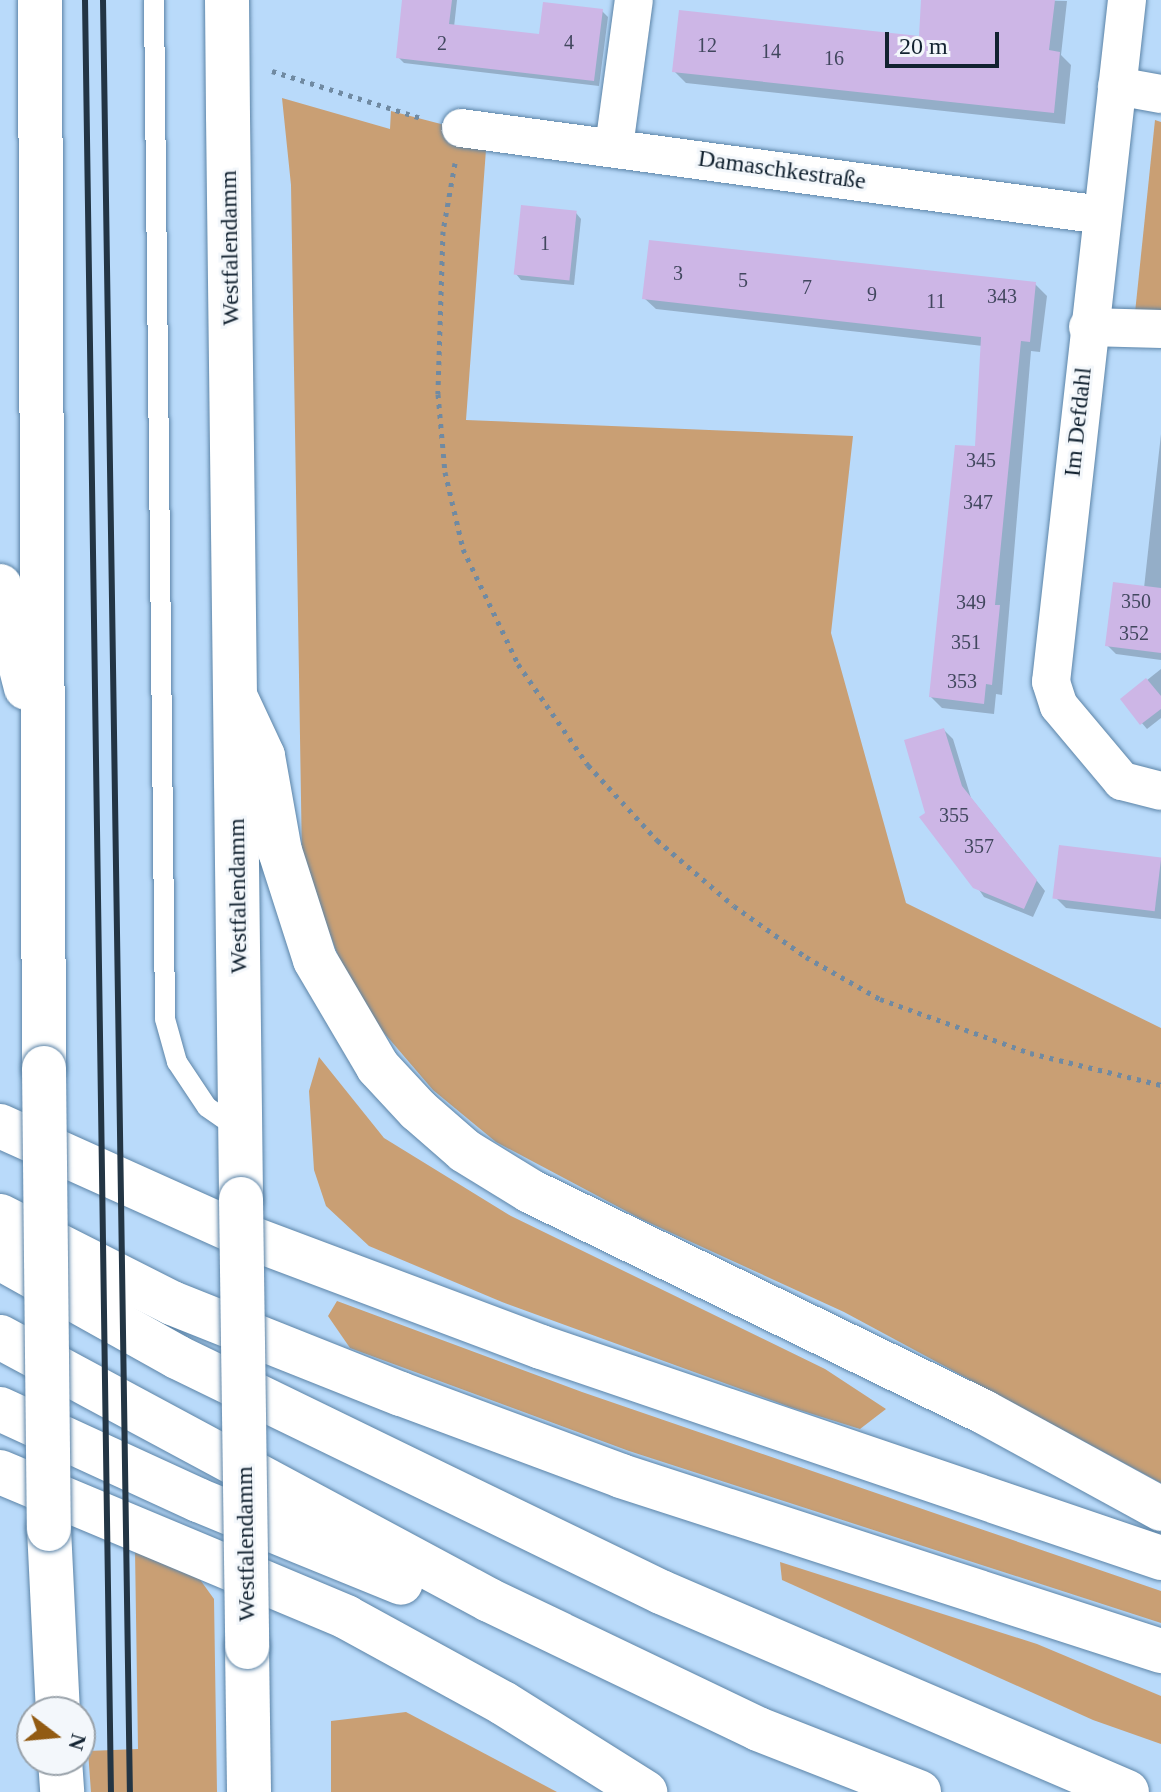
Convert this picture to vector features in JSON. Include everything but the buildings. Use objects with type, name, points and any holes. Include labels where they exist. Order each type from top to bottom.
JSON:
[{"type":"main road","points":[[40,0],[44,1068],[50,1565],[57,1696]]},
{"type":"main road","name":"Westfalendamm","points":[[227,0],[249,1792]]},
{"type":"main road","points":[[0,586],[42,752]]},
{"type":"main road","points":[[236,698],[263,756],[280,851],[315,960],[378,1067],[418,1110],[465,1151],[530,1191],[984,1412],[1161,1509]]},
{"type":"main road","points":[[0,1126],[243,1235],[541,1347],[1161,1558]]},
{"type":"main road","points":[[0,1216],[172,1303],[441,1409],[621,1476],[1161,1651]]},
{"type":"main road","points":[[0,1258],[177,1357],[661,1592],[1127,1792]]},
{"type":"main road","points":[[0,1337],[489,1600],[758,1729],[919,1792]]},
{"type":"main road","points":[[0,1409],[198,1500],[306,1540],[420,1591],[489,1600]]},
{"type":"main road","points":[[0,1472],[346,1617],[503,1703],[645,1792]]},
{"type":"street","points":[[614,147],[634,0]]},
{"type":"street","name":"Im Defdahl","points":[[1127,0],[1088,327],[1051,682],[1059,706],[1122,781],[1161,791]]},
{"type":"street","points":[[1117,86],[1161,94]]},
{"type":"street","name":"Damaschkestraße","points":[[461,128],[1102,215]]},
{"type":"street","points":[[1088,327],[1161,329]]},
{"type":"lane","points":[[154,0],[165,1019],[177,1062],[207,1107],[240,1147]]},
{"type":"path","points":[[272,75],[461,128],[443,231],[438,394],[445,472],[463,549],[518,664],[588,765],[657,840],[734,906],[806,957],[880,999],[1030,1053],[1161,1085]]},
{"type":"shaded area","points":[[282,98],[390,129],[391,111],[487,136],[466,420],[853,436],[831,633],[906,903],[1161,1028],[1161,1483],[844,1312],[641,1219],[496,1142],[433,1090],[379,1027],[340,961],[302,860],[291,185]]},
{"type":"shaded area","points":[[1155,120],[1161,122],[1161,314],[1135,313]]},
{"type":"shaded area","points":[[319,1057],[384,1138],[511,1216],[825,1369],[886,1409],[860,1429],[790,1407],[502,1302],[369,1246],[326,1206],[314,1170],[309,1091]]},
{"type":"shaded area","points":[[337,1301],[582,1392],[1161,1591],[1161,1623],[629,1451],[350,1348],[328,1316]]},
{"type":"shaded area","points":[[135,1550],[196,1574],[214,1599],[217,1792],[91,1792],[90,1776],[96,1776],[96,1751],[138,1749]]},
{"type":"shaded area","points":[[780,1562],[1037,1644],[1161,1696],[1161,1744],[1093,1720],[782,1580]]},
{"type":"shaded area","points":[[406,1712],[557,1792],[331,1792],[331,1721]]},
{"type":"railway","points":[[85,0],[111,1792]]},
{"type":"railway","points":[[103,0],[130,1792]]}]
